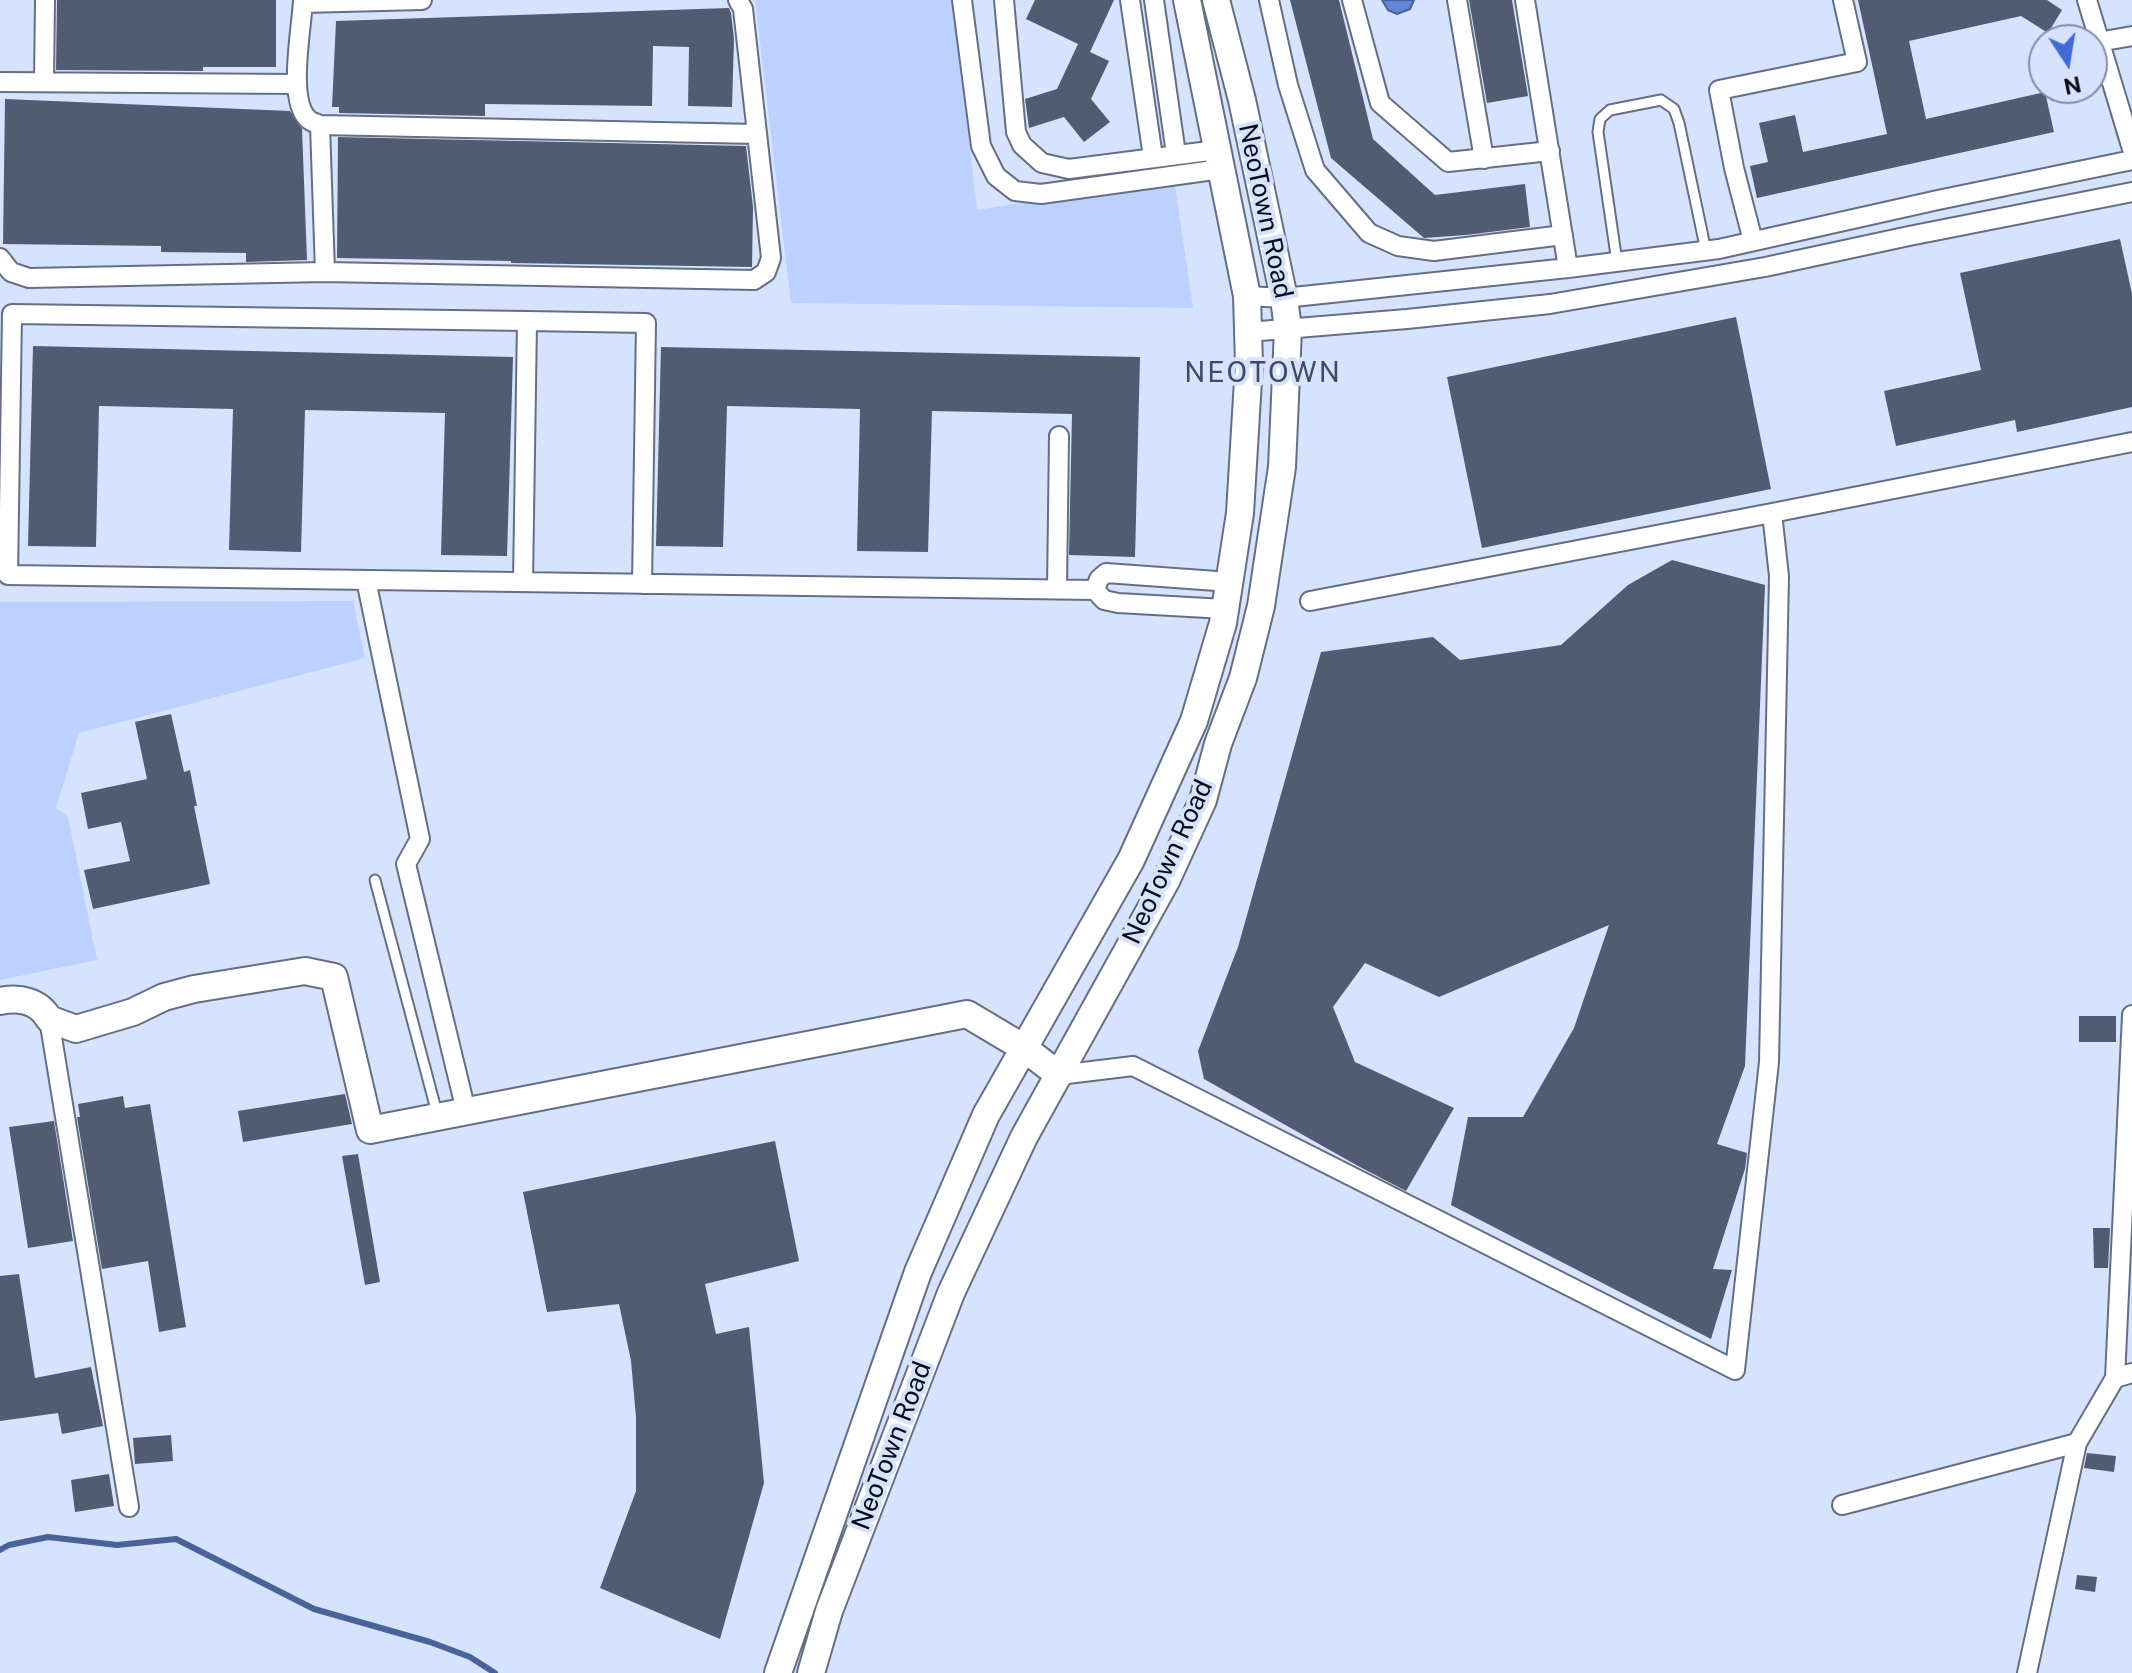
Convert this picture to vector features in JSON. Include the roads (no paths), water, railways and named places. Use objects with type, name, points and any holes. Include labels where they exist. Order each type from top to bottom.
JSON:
[{"type":"street","points":[[44,82],[45,0]]},
{"type":"street","points":[[422,0],[303,2],[296,84],[308,119],[320,125],[757,134]]},
{"type":"street","points":[[4,267],[29,278],[325,272],[754,280],[766,272],[771,258],[743,9],[738,0]]},
{"type":"street","points":[[962,0],[981,146],[996,176],[1015,191],[1041,194],[1219,159]]},
{"type":"street","points":[[1004,0],[1016,132],[1032,156],[1042,163],[1069,169],[1176,154],[1219,159]]},
{"type":"street","points":[[1130,0],[1153,157]]},
{"type":"street","points":[[1154,0],[1176,154]]},
{"type":"street","name":"NeoTown Road","points":[[778,1673],[918,1272],[986,1115],[1137,846],[1194,721],[1223,623],[1240,513],[1249,364],[1247,296],[1187,0]]},
{"type":"street","name":"NeoTown Road","points":[[811,1673],[829,1611],[951,1293],[1024,1137],[1166,881],[1203,800],[1218,744],[1243,678],[1261,606],[1282,467],[1288,329],[1242,100],[1216,0]]},
{"type":"street","points":[[1269,0],[1288,85],[1315,170],[1369,233],[1398,246],[1434,251],[1564,240]]},
{"type":"street","points":[[1352,0],[1380,103],[1448,162],[1550,151]]},
{"type":"street","points":[[1457,0],[1484,159]]},
{"type":"street","points":[[1525,0],[1568,268]]},
{"type":"street","points":[[1753,241],[1734,168],[1719,90],[1857,62],[1843,0]]},
{"type":"street","points":[[2087,0],[2093,24]]},
{"type":"street","points":[[2108,40],[2131,34]]},
{"type":"street","points":[[2108,73],[2132,149]]},
{"type":"street","points":[[0,82],[296,84]]},
{"type":"street","points":[[320,125],[325,272]]},
{"type":"street","points":[[1247,296],[1284,298],[1706,251],[2132,160]]},
{"type":"street","points":[[1248,332],[1550,304],[1765,267],[2132,192]]},
{"type":"street","points":[[642,584],[646,323],[12,314],[8,575],[642,584],[1057,589],[1095,590],[1104,600],[1118,603],[1225,609]]},
{"type":"street","points":[[523,582],[527,321]]},
{"type":"street","points":[[1057,589],[1059,436]]},
{"type":"street","points":[[1310,601],[2132,442]]},
{"type":"street","points":[[49,1019],[76,1029],[194,989],[305,971],[334,977],[370,1130],[967,1014],[1024,1048],[1059,1075],[1133,1066],[1735,1370],[1769,1062],[1779,576],[1772,513]]},
{"type":"street","points":[[1095,590],[1099,579],[1106,573],[1230,582]]},
{"type":"street","points":[[366,580],[420,839],[406,864],[466,1111]]},
{"type":"street","points":[[0,1001],[30,1002],[43,1009],[49,1019],[129,1507]]},
{"type":"street","points":[[2027,1673],[2077,1443],[2124,1376],[2132,1015]]},
{"type":"street","points":[[1842,1505],[2077,1443]]},
{"type":"lane","points":[[1617,262],[1598,132],[1600,119],[1610,110],[1661,100],[1674,109],[1679,123],[1706,251]]},
{"type":"lane","points":[[375,880],[438,1116]]},
{"type":"water","points":[[1382,0],[1414,0],[1410,9],[1397,14],[1388,10]]},
{"type":"waterway","points":[[0,1550],[9,1545],[48,1537],[117,1545],[176,1539],[314,1609],[430,1642],[470,1657],[495,1673]]},
{"type":"district","name":"NEOTOWN","points":[[1263,373]]}]
